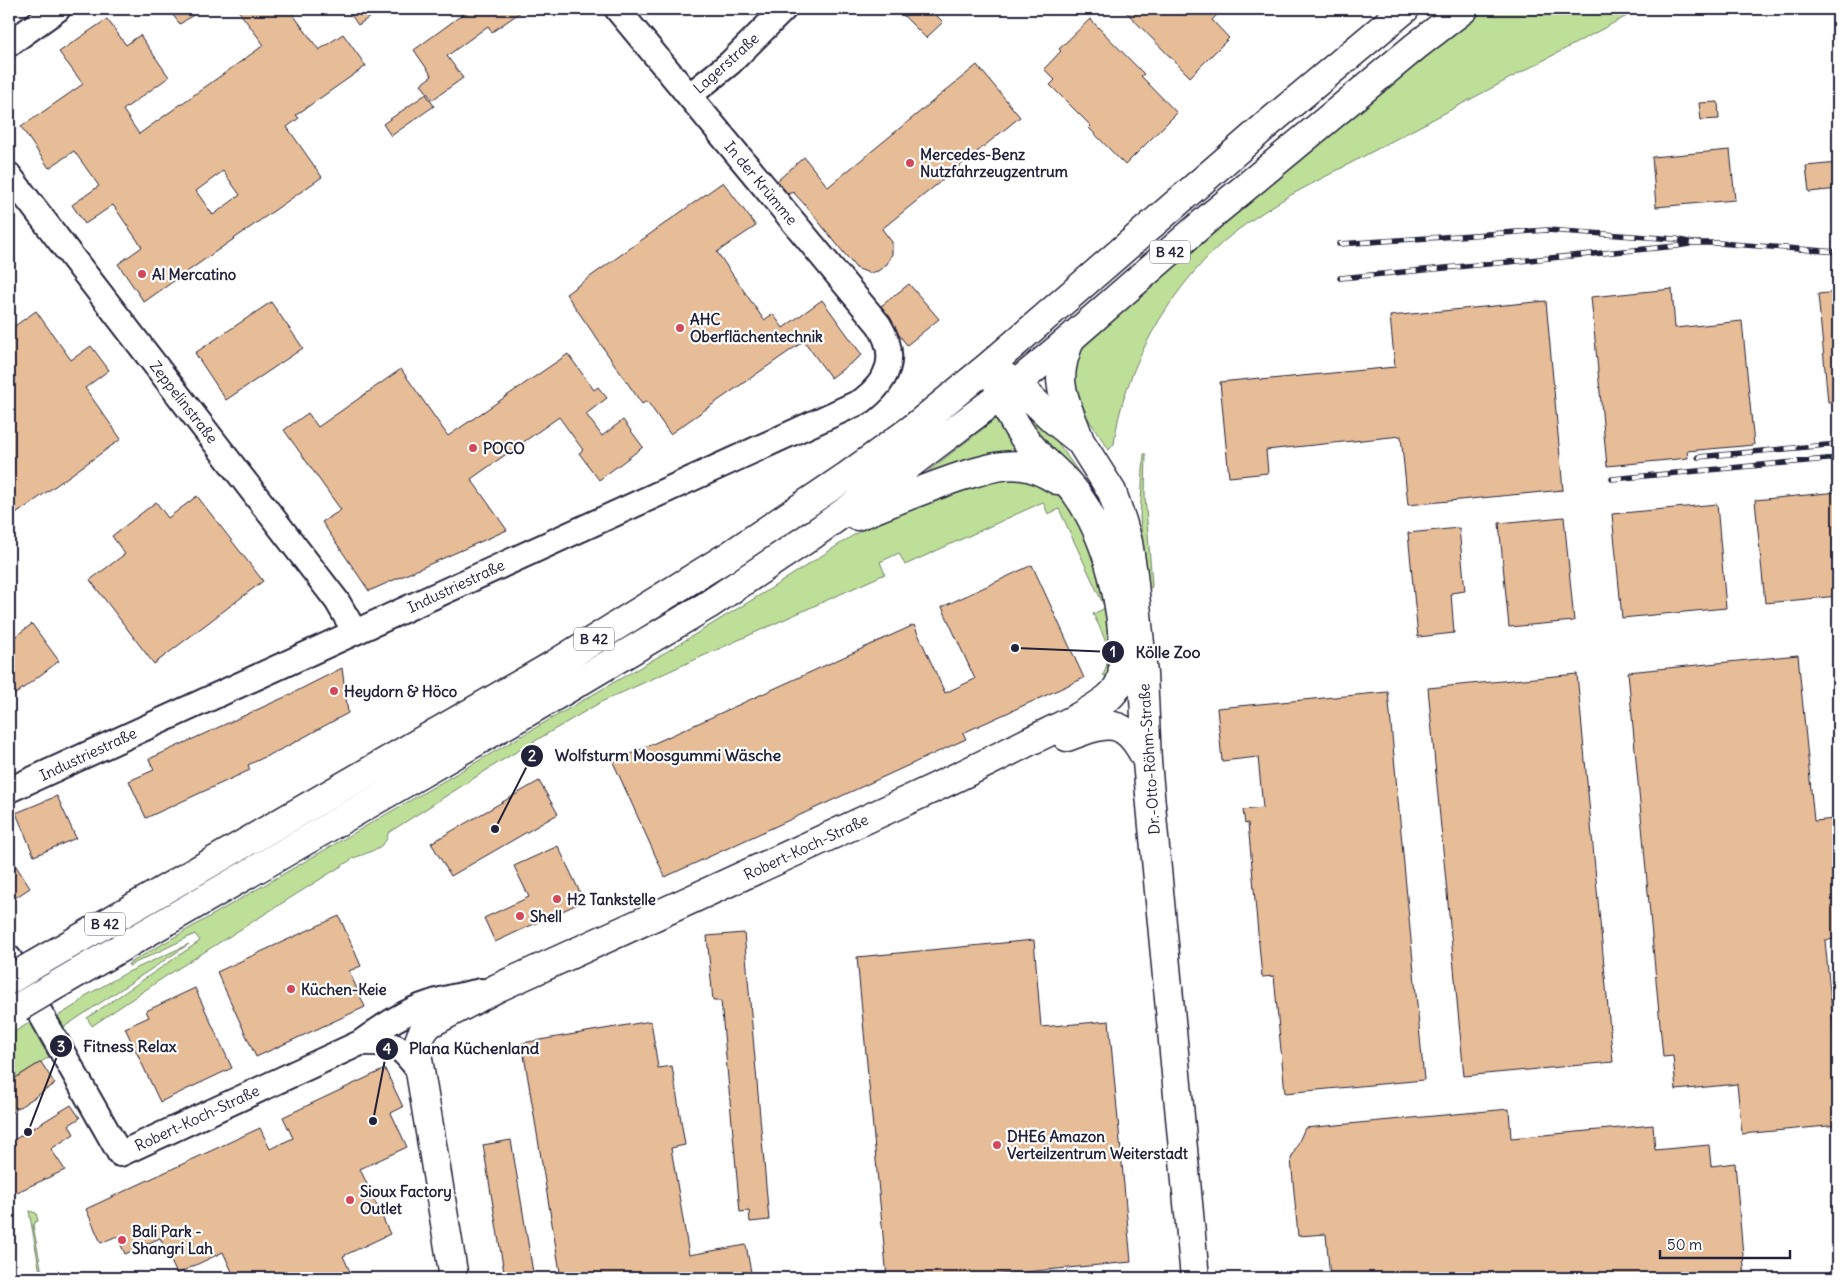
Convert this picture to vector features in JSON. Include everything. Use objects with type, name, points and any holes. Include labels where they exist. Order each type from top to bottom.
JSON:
[{"type":"main road","name":"B 42","points":[[9,980],[20,962],[555,664],[727,557],[847,476],[912,429],[990,365],[1270,122],[1405,9]]},
{"type":"main road","name":"B 42","points":[[14,1010],[562,692],[708,604],[814,534],[1009,390],[1212,216],[1416,46],[1464,9]]},
{"type":"main road","points":[[1071,338],[1063,357],[1060,378],[1062,392],[1080,441]]},
{"type":"main road","name":"Dr.-Otto-Röhm-Straße","points":[[990,365],[1009,390],[1054,420],[1080,441],[1112,492],[1128,542],[1134,581],[1143,674],[1147,762],[1195,1278]]},
{"type":"main road","name":"Dr.-Otto-Röhm-Straße","points":[[1009,390],[1010,417],[1019,432],[1034,450],[1074,491],[1086,508],[1106,553],[1116,596],[1122,639],[1123,667],[1120,684],[1110,696]]},
{"type":"main road","points":[[814,534],[927,487],[1000,467],[1022,466],[1037,470],[1074,491]]},
{"type":"main road","name":"Robert-Koch-Straße","points":[[420,1072],[419,1040],[422,1032],[429,1024],[497,988],[965,774],[1079,717],[1110,696]]},
{"type":"main road","points":[[965,774],[1003,762],[1088,729],[1104,725],[1118,727],[1127,731],[1139,744],[1147,762]]},
{"type":"main road","points":[[420,1072],[454,1278]]},
{"type":"street","points":[[9,44],[58,9]]},
{"type":"street","name":"In der Krümme","points":[[617,9],[879,325],[889,344],[888,365]]},
{"type":"street","name":"Lagerstraße","points":[[689,96],[725,67],[784,9]]},
{"type":"street","name":"Zeppelinstraße","points":[[9,175],[332,594],[346,614],[355,632]]},
{"type":"street","name":"Industriestraße","points":[[9,790],[862,402],[878,387],[888,365]]},
{"type":"street","name":"Robert-Koch-Straße","points":[[20,962],[44,1020],[120,1154],[360,1043],[401,1016],[430,1003],[497,988]]},
{"type":"street","name":"Robert-Koch-Straße","points":[[360,1043],[388,1043],[397,1046],[420,1072]]},
{"type":"green space","points":[[1486,9],[1640,9],[1289,196],[1255,217],[1223,242],[1184,284],[1151,334],[1127,388],[1114,444],[1109,450],[1079,405],[1073,377],[1081,347],[1285,170]]},
{"type":"green space","points":[[1018,404],[1044,423],[1082,477],[1046,449]]},
{"type":"green space","points":[[1002,414],[1040,461],[909,486]]},
{"type":"green space","points":[[1144,454],[1146,454],[1145,496],[1152,584],[1152,587],[1147,590],[1140,517]]},
{"type":"green space","points":[[1016,475],[1054,491],[1066,501],[1093,552],[1107,601],[1110,665],[1106,677],[1103,675],[1107,659],[1106,644],[1093,614],[1105,608],[1059,509],[1048,514],[1043,502],[905,565],[899,553],[880,562],[885,574],[601,702],[501,761],[388,833],[384,843],[380,846],[354,858],[163,978],[92,1026],[87,1018],[200,941],[195,934],[129,966],[128,964],[656,658],[770,589],[860,531],[886,517],[940,494]]},
{"type":"green space","points":[[189,944],[64,1027],[58,1016],[79,1003],[87,995],[126,973]]},
{"type":"green space","points":[[29,1023],[49,1057],[9,1082],[9,1035]]},
{"type":"green space","points":[[29,1211],[36,1213],[38,1221],[33,1225],[43,1278],[41,1278]]},
{"type":"building","points":[[168,9],[202,9],[180,24]]},
{"type":"building","points":[[237,9],[289,9],[319,50],[343,34],[366,66],[296,115],[299,118],[287,127],[322,177],[144,302],[118,264],[142,247],[113,205],[85,224],[72,205],[99,186],[74,151],[49,168],[21,127],[83,84],[59,52],[107,19],[126,45],[140,35],[169,77],[123,110],[139,134],[264,45]],"holes":[[[223,171],[240,195],[213,215],[196,191]]]},
{"type":"building","points":[[347,9],[382,9],[358,25]]},
{"type":"building","points":[[470,9],[525,9],[492,32],[488,26],[447,56],[463,78],[432,100],[421,84],[432,76],[414,50]]},
{"type":"building","points":[[897,9],[930,9],[943,22],[926,38]]},
{"type":"building","points":[[1123,9],[1223,9],[1212,20],[1229,38],[1190,77]]},
{"type":"building","points":[[1090,19],[1144,74],[1141,76],[1177,113],[1125,165],[1089,128],[1091,126],[1050,85],[1055,80],[1044,69],[1061,51],[1059,49]]},
{"type":"building","name":"Mercedes-Benz Nutzfahrzeugzentrum","points":[[977,65],[1020,117],[882,229],[892,242],[892,254],[887,264],[878,271],[869,273],[856,268],[806,206],[793,192],[788,194],[777,181],[804,157],[828,187]]},
{"type":"building","points":[[426,94],[434,106],[391,136],[383,124]]},
{"type":"building","points":[[1718,102],[1719,119],[1701,120],[1699,103]]},
{"type":"building","points":[[1730,150],[1735,200],[1656,207],[1652,157]]},
{"type":"building","points":[[1838,163],[1838,189],[1809,192],[1806,166]]},
{"type":"building","points":[[723,182],[756,226],[717,252],[764,320],[773,314],[783,328],[822,300],[862,355],[831,378],[804,341],[670,434],[647,401],[642,404],[566,294]]},
{"type":"building","points":[[909,284],[939,319],[907,345],[881,306]]},
{"type":"building","points":[[1672,289],[1675,328],[1742,321],[1754,445],[1687,451],[1688,458],[1607,466],[1591,297]]},
{"type":"building","points":[[1838,292],[1838,401],[1828,402],[1818,294]]},
{"type":"building","points":[[1546,301],[1563,490],[1408,505],[1401,436],[1266,450],[1268,473],[1229,477],[1220,382],[1395,367],[1390,316]]},
{"type":"building","points":[[271,302],[303,348],[226,400],[195,353]]},
{"type":"building","points":[[36,311],[71,360],[91,346],[109,370],[85,388],[121,439],[9,519],[9,330]]},
{"type":"building","points":[[568,354],[594,390],[598,387],[607,398],[586,414],[602,436],[623,420],[643,447],[599,480],[579,453],[583,450],[559,417],[471,479],[507,530],[369,591],[322,522],[341,510],[284,430],[308,413],[318,427],[401,369],[448,436]]},
{"type":"building","points":[[1838,492],[1838,596],[1765,603],[1755,500]]},
{"type":"building","points":[[197,496],[263,581],[154,664],[90,580],[125,554],[112,536],[156,502],[168,518]]},
{"type":"building","points":[[1717,504],[1726,608],[1622,618],[1612,514]]},
{"type":"building","points":[[1564,517],[1574,621],[1509,627],[1499,523]]},
{"type":"building","points":[[1459,528],[1465,591],[1451,593],[1454,633],[1418,637],[1408,533]]},
{"type":"building","points":[[1032,565],[1084,678],[963,733],[966,739],[665,877],[613,762],[914,625],[945,693],[975,679],[942,607]]},
{"type":"building","points":[[32,624],[59,661],[9,699],[9,641]]},
{"type":"building","points":[[1798,655],[1814,821],[1835,819],[1838,856],[1838,939],[1825,940],[1835,1044],[1838,1044],[1838,1125],[1742,1134],[1737,1084],[1676,1090],[1673,1056],[1663,1057],[1628,672]]},
{"type":"building","points":[[342,668],[348,713],[286,747],[248,765],[250,770],[146,818],[129,781],[154,770],[149,759],[285,697]]},
{"type":"building","points":[[1577,674],[1613,1062],[1464,1076],[1428,688]]},
{"type":"building","points":[[1388,692],[1424,1080],[1285,1093],[1274,976],[1262,977],[1248,823],[1245,824],[1243,810],[1263,808],[1258,757],[1222,761],[1217,708]]},
{"type":"building","points":[[539,781],[558,814],[451,876],[431,843]]},
{"type":"building","points":[[57,796],[76,838],[34,856],[16,813]]},
{"type":"building","points":[[558,846],[584,901],[495,942],[484,918],[529,897],[514,866]]},
{"type":"building","points":[[9,855],[30,888],[9,902]]},
{"type":"building","name":"Küchen-Keie","points":[[339,916],[361,966],[349,971],[365,1007],[256,1057],[217,972]]},
{"type":"building","points":[[744,933],[769,1220],[750,1222],[749,1211],[740,1212],[721,1001],[713,1001],[707,936]]},
{"type":"building","name":"DHE6 Amazon Verteilzentrum Weiterstadt","points":[[1034,940],[1041,1027],[1109,1021],[1131,1262],[962,1278],[887,1278],[857,957]]},
{"type":"building","points":[[195,988],[232,1068],[160,1102],[125,1028],[149,1017],[146,1011]]},
{"type":"building","points":[[651,1021],[658,1068],[672,1066],[685,1145],[671,1148],[689,1255],[746,1245],[752,1278],[561,1278],[522,1043]]},
{"type":"building","points":[[41,1062],[55,1084],[9,1114],[9,1082]]},
{"type":"building","points":[[385,1069],[403,1107],[391,1113],[407,1147],[360,1169],[390,1234],[343,1256],[353,1278],[235,1278],[223,1252],[177,1274],[160,1238],[125,1254],[117,1236],[101,1243],[86,1209],[260,1128],[270,1149],[293,1138],[283,1117]]},
{"type":"building","points":[[71,1105],[80,1118],[69,1125],[74,1134],[51,1149],[65,1170],[15,1193],[9,1183],[9,1143]]},
{"type":"building","points":[[1509,1109],[1511,1138],[1653,1125],[1655,1150],[1709,1145],[1711,1166],[1735,1163],[1745,1278],[1330,1278],[1326,1234],[1298,1236],[1291,1159],[1305,1128]]},
{"type":"building","points":[[511,1140],[534,1278],[505,1278],[483,1145]]},
{"type":"railway","points":[[1339,244],[1547,230],[1676,239],[1692,243],[1718,243],[1838,252]]},
{"type":"railway","points":[[1340,278],[1689,244]]},
{"type":"railway","points":[[1698,457],[1838,444]]},
{"type":"railway","points":[[1612,479],[1838,458]]},
{"type":"place","name":"Mercedes-Benz Nutzfahrzeugzentrum","points":[[910,163]]},
{"type":"place","name":"Al Mercatino","points":[[142,274]]},
{"type":"place","name":"AHC Oberflächentechnik","points":[[680,328]]},
{"type":"place","name":"POCO","points":[[473,448]]},
{"type":"place","name":"Kölle Zoo","points":[[1015,648]]},
{"type":"place","name":"Heydorn & Höco","points":[[334,691]]},
{"type":"place","name":"Wolfsturm Moosgummi Wäsche","points":[[495,829]]},
{"type":"place","name":"H2 Tankstelle","points":[[557,899]]},
{"type":"place","name":"Shell","points":[[520,916]]},
{"type":"place","name":"Küchen-Keie","points":[[291,989]]},
{"type":"place","name":"Plana Küchenland","points":[[373,1121]]},
{"type":"place","name":"Fitness Relax","points":[[28,1132]]},
{"type":"place","name":"DHE6 Amazon Verteilzentrum Weiterstadt","points":[[997,1145]]},
{"type":"place","name":"Sioux Factory Outlet","points":[[350,1200]]},
{"type":"place","name":"Bali Park - Shangri Lah","points":[[122,1240]]}]
